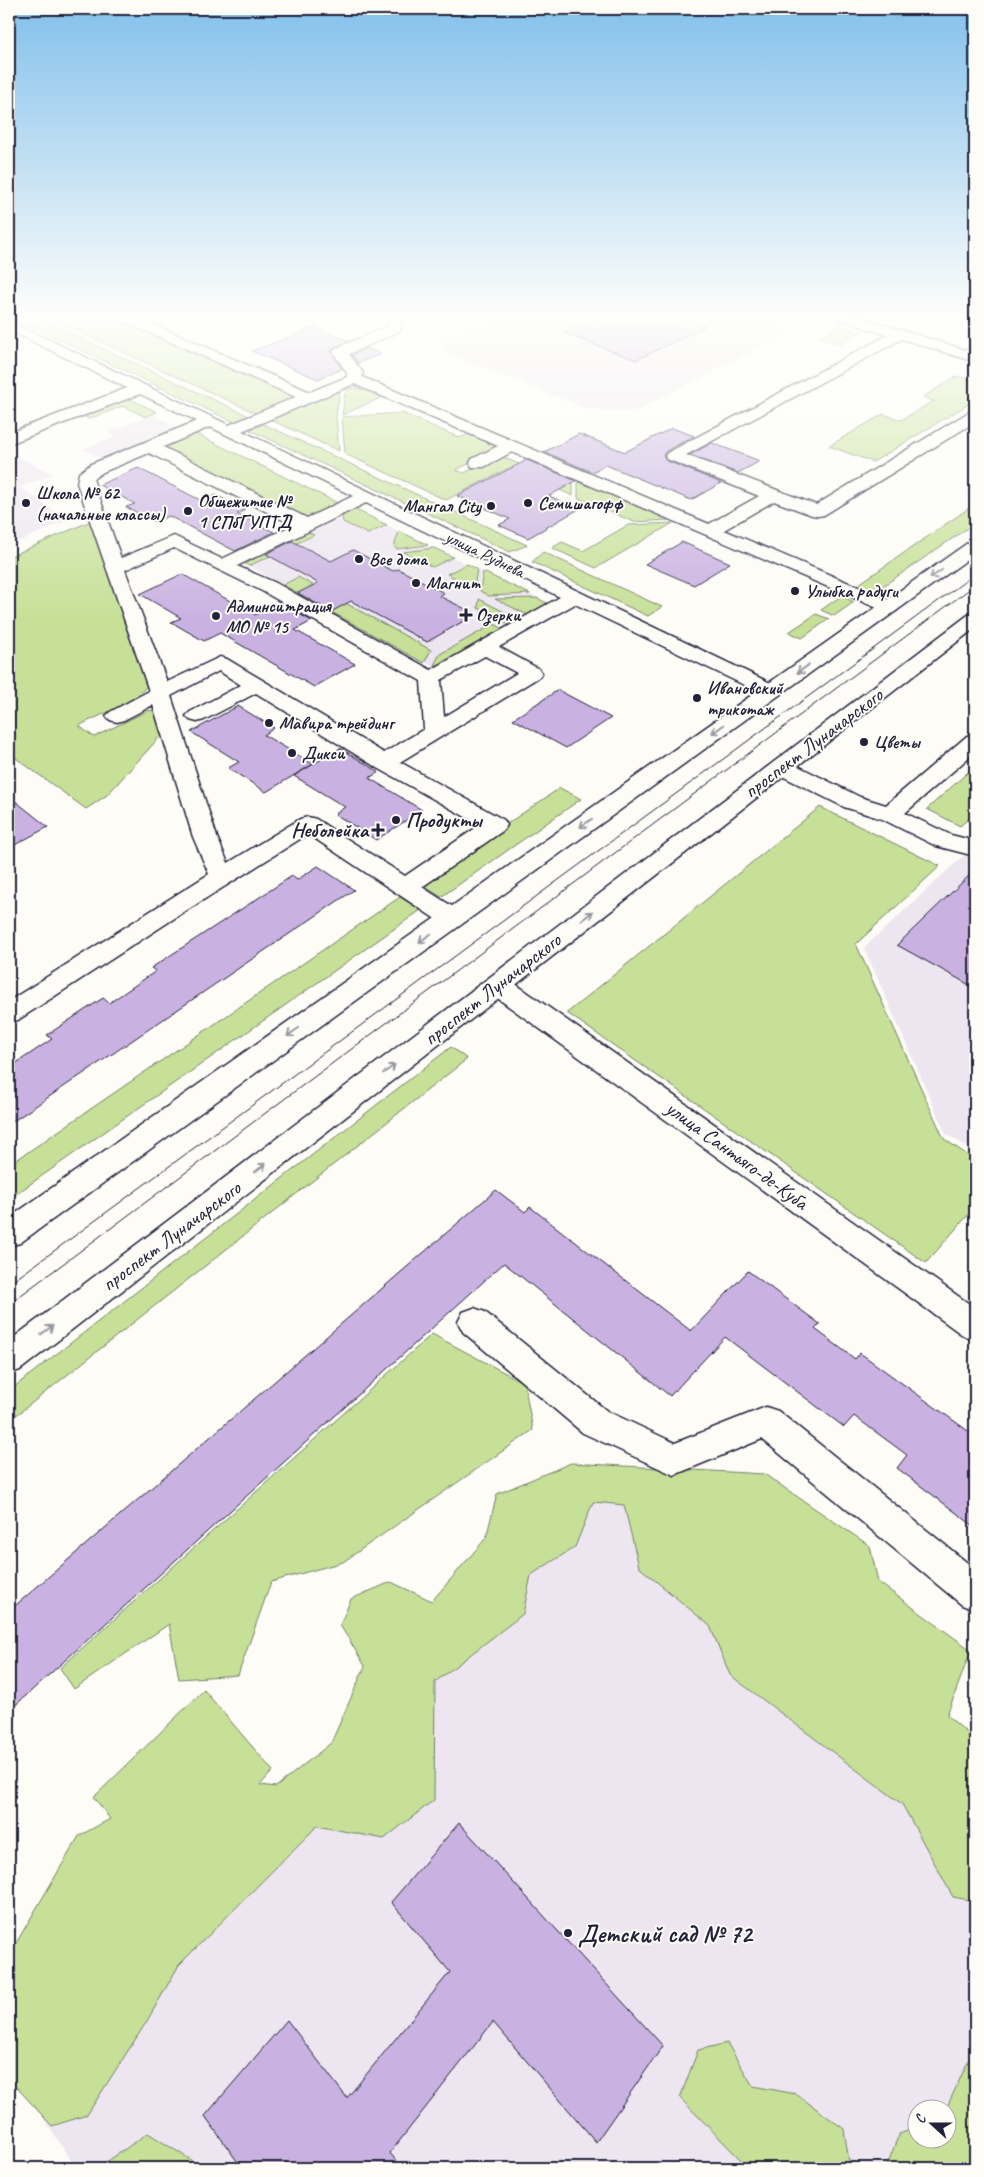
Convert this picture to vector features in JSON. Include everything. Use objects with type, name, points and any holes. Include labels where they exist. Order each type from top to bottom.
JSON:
[{"type":"main road","points":[[9,439],[64,418]]},
{"type":"main road","name":"улица Руднева","points":[[205,418],[366,497],[772,690]]},
{"type":"main road","points":[[230,430],[260,418]]},
{"type":"main road","points":[[445,418],[890,607]]},
{"type":"main road","points":[[745,418],[673,456],[818,511],[971,418]]},
{"type":"main road","points":[[212,421],[97,468],[85,478],[85,483],[160,694],[205,838],[222,877]]},
{"type":"main road","points":[[478,463],[512,446]]},
{"type":"main road","points":[[150,447],[306,525]]},
{"type":"main road","points":[[711,530],[773,495]]},
{"type":"main road","points":[[222,566],[366,497]]},
{"type":"main road","points":[[115,568],[174,541],[222,566],[270,587],[431,678]]},
{"type":"main road","points":[[9,1234],[975,546]]},
{"type":"main road","points":[[431,678],[575,596]]},
{"type":"main road","name":"проспект Луначарского","points":[[9,1360],[975,619]]},
{"type":"main road","points":[[384,762],[532,673],[485,648]]},
{"type":"main road","points":[[117,716],[220,663],[384,762],[496,825],[405,886]]},
{"type":"main road","points":[[431,678],[435,732]]},
{"type":"main road","points":[[197,716],[256,685]]},
{"type":"main road","points":[[890,814],[975,741]]},
{"type":"main road","points":[[782,767],[852,802],[890,814],[944,841],[975,848]]},
{"type":"main road","points":[[9,1014],[308,824],[452,918]]},
{"type":"main road","points":[[944,841],[950,855],[975,868]]},
{"type":"main road","name":"улица Сантьяго-де-Куба","points":[[498,985],[972,1317]]},
{"type":"main road","points":[[474,1322],[595,1422],[674,1458],[766,1422],[975,1592]]},
{"type":"shaded area","points":[[145,418],[157,418],[185,431],[108,462],[84,449],[115,437],[107,432]]},
{"type":"shaded area","name":"Школа № 62 (начальные классы)","points":[[9,452],[53,474],[20,487],[67,520],[9,546]]},
{"type":"shaded area","points":[[352,508],[549,604],[440,665],[434,665],[424,663],[242,562]]},
{"type":"shaded area","points":[[975,845],[975,1152],[946,1134],[864,948]]},
{"type":"shaded area","name":"Детский сад № 72","points":[[601,1468],[975,1785],[975,2168],[76,2168],[20,2082]]},
{"type":"green space","points":[[225,418],[250,418],[236,423]]},
{"type":"green space","points":[[277,418],[336,418],[339,451],[271,420]]},
{"type":"green space","points":[[342,418],[413,418],[460,438],[469,434],[501,448],[456,470],[464,473],[500,456],[537,472],[546,467],[573,479],[573,496],[509,468],[446,500],[345,454]]},
{"type":"green space","points":[[877,418],[894,418],[901,420],[905,418],[946,418],[873,462],[829,446]]},
{"type":"green space","points":[[263,424],[527,545],[510,552],[250,430]]},
{"type":"green space","points":[[194,433],[340,504],[304,521],[158,447]]},
{"type":"green space","points":[[578,481],[669,520],[634,522],[578,498]]},
{"type":"green space","points":[[975,504],[975,523],[873,593],[856,586]]},
{"type":"green space","points":[[352,508],[387,525],[368,534],[343,522],[342,517]]},
{"type":"green space","points":[[93,520],[148,684],[142,692],[125,704],[79,726],[94,737],[149,710],[156,711],[165,731],[107,795],[86,809],[9,753],[9,557]]},
{"type":"green space","points":[[673,523],[596,568],[552,548],[562,542],[583,551],[628,525]]},
{"type":"green space","points":[[305,530],[314,535],[249,566],[242,562]]},
{"type":"green space","points":[[399,531],[428,545],[397,549],[394,547]]},
{"type":"green space","points":[[434,548],[453,557],[433,567],[403,552]]},
{"type":"green space","points":[[543,552],[662,607],[648,616],[532,562]]},
{"type":"green space","points":[[467,564],[477,569],[474,588],[447,574]]},
{"type":"green space","points":[[483,572],[530,594],[489,596],[480,591]]},
{"type":"green space","points":[[298,577],[431,650],[424,663],[283,585]]},
{"type":"green space","points":[[841,596],[854,602],[834,616],[821,610]]},
{"type":"green space","points":[[537,598],[549,604],[528,615],[495,599]]},
{"type":"green space","points":[[479,599],[520,620],[511,625],[478,608]]},
{"type":"green space","points":[[816,614],[829,619],[802,638],[789,632]]},
{"type":"green space","points":[[494,624],[504,629],[440,665],[434,665],[440,654]]},
{"type":"green space","points":[[975,766],[975,815],[960,826],[927,809]]},
{"type":"green space","points":[[560,788],[581,799],[441,897],[426,887],[424,882],[427,878]]},
{"type":"green space","points":[[820,807],[940,866],[856,944],[944,1139],[975,1160],[975,1207],[926,1263],[567,1013]]},
{"type":"green space","points":[[400,897],[421,910],[9,1199],[9,1165]]},
{"type":"green space","points":[[451,1047],[467,1059],[9,1421],[9,1391]]},
{"type":"green space","points":[[432,1334],[524,1383],[533,1430],[343,1562],[271,1582],[238,1675],[179,1679],[169,1624],[74,1689],[60,1668]]},
{"type":"green space","points":[[571,1463],[764,1474],[870,1546],[878,1582],[971,1650],[947,1715],[975,1740],[975,1901],[953,1897],[902,1804],[730,1675],[710,1626],[639,1567],[624,1505],[593,1502],[575,1547],[531,1575],[523,1614],[435,1682],[434,1800],[384,1839],[317,1826],[179,1965],[147,2021],[87,2115],[52,2126],[9,2079],[9,1955],[79,1836],[110,1819],[94,1797],[204,1690],[273,1771],[260,1785],[276,1787],[331,1743],[365,1666],[340,1625],[351,1599],[391,1582],[432,1601],[486,1538],[497,1494]]},
{"type":"green space","points":[[727,2043],[753,2086],[796,2094],[844,2129],[850,2168],[749,2168],[680,2098],[698,2050]]},
{"type":"green space","points":[[975,2046],[975,2168],[886,2168],[899,2134],[906,2132],[906,2150],[956,2150],[956,2100],[950,2100]]},
{"type":"green space","points":[[148,2133],[191,2160],[192,2168],[98,2168]]},
{"type":"building","points":[[672,428],[694,436],[666,451],[663,455],[665,460],[721,483],[691,500],[606,465],[592,472],[544,452],[579,434],[625,452]]},
{"type":"building","points":[[712,443],[760,461],[738,473],[690,455]]},
{"type":"building","name":"Семишагофф","points":[[527,460],[576,481],[549,496],[579,509],[528,538],[499,525],[510,519],[457,496]]},
{"type":"building","name":"Общежитие № 1 СПбГУПТД","points":[[138,468],[202,501],[216,495],[245,510],[237,514],[274,532],[235,551],[169,516],[155,522],[126,507],[135,504],[99,485]]},
{"type":"building","points":[[292,541],[331,561],[353,550],[393,571],[398,569],[418,579],[444,593],[439,596],[476,614],[427,642],[351,601],[331,612],[298,593],[318,583],[266,554]]},
{"type":"building","points":[[682,542],[730,563],[694,585],[645,564]]},
{"type":"building","points":[[182,574],[255,615],[279,603],[312,621],[295,630],[355,664],[314,687],[220,633],[204,641],[171,622],[181,618],[140,594]]},
{"type":"building","points":[[558,690],[611,718],[566,748],[513,719]]},
{"type":"building","points":[[238,706],[274,728],[264,735],[313,764],[266,792],[228,768],[239,762],[191,732]]},
{"type":"building","points":[[340,748],[379,772],[369,778],[422,810],[376,840],[335,814],[345,807],[294,776]]},
{"type":"building","points":[[9,796],[48,827],[9,848]]},
{"type":"building","points":[[318,866],[354,890],[9,1124],[9,1068],[52,1039],[47,1035],[103,998],[109,1003],[156,971],[151,968],[292,876],[297,880]]},
{"type":"building","points":[[975,870],[975,988],[897,945]]},
{"type":"building","points":[[496,1190],[525,1212],[530,1207],[691,1331],[748,1271],[820,1324],[815,1329],[855,1359],[860,1353],[975,1436],[975,1527],[897,1468],[907,1455],[854,1416],[844,1427],[725,1337],[670,1396],[504,1263],[9,1711],[9,1611]]},
{"type":"building","points":[[459,1823],[663,2046],[596,2142],[493,2022],[390,2153],[402,2168],[242,2168],[205,2116],[287,2020],[347,2098],[450,1972],[391,1902]]},
{"type":"tram line","points":[[9,1284],[975,574]]},
{"type":"tram line","points":[[9,1304],[975,585]]},
{"type":"place","name":"Школа № 62 (начальные классы)","points":[[26,503]]},
{"type":"place","name":"Семишагофф","points":[[528,503]]},
{"type":"place","name":"Мангал City","points":[[491,506]]},
{"type":"place","name":"Общежитие № 1 СПбГУПТД","points":[[188,511]]},
{"type":"place","name":"Все дома","points":[[359,559]]},
{"type":"place","name":"Магнит","points":[[416,583]]},
{"type":"place","name":"Улыбка радуги","points":[[795,591]]},
{"type":"place","name":"Озерки","points":[[466,615]]},
{"type":"place","name":"Админситрация МО № 15","points":[[216,616]]},
{"type":"place","name":"Ивановский трикотаж","points":[[697,698]]},
{"type":"place","name":"Мавира трейдинг","points":[[269,723]]},
{"type":"place","name":"Цветы","points":[[864,742]]},
{"type":"place","name":"Дикси","points":[[292,753]]},
{"type":"place","name":"Продукты","points":[[396,820]]},
{"type":"place","name":"Неболейка","points":[[378,830]]},
{"type":"place","name":"Детский сад № 72","points":[[568,1933]]}]
